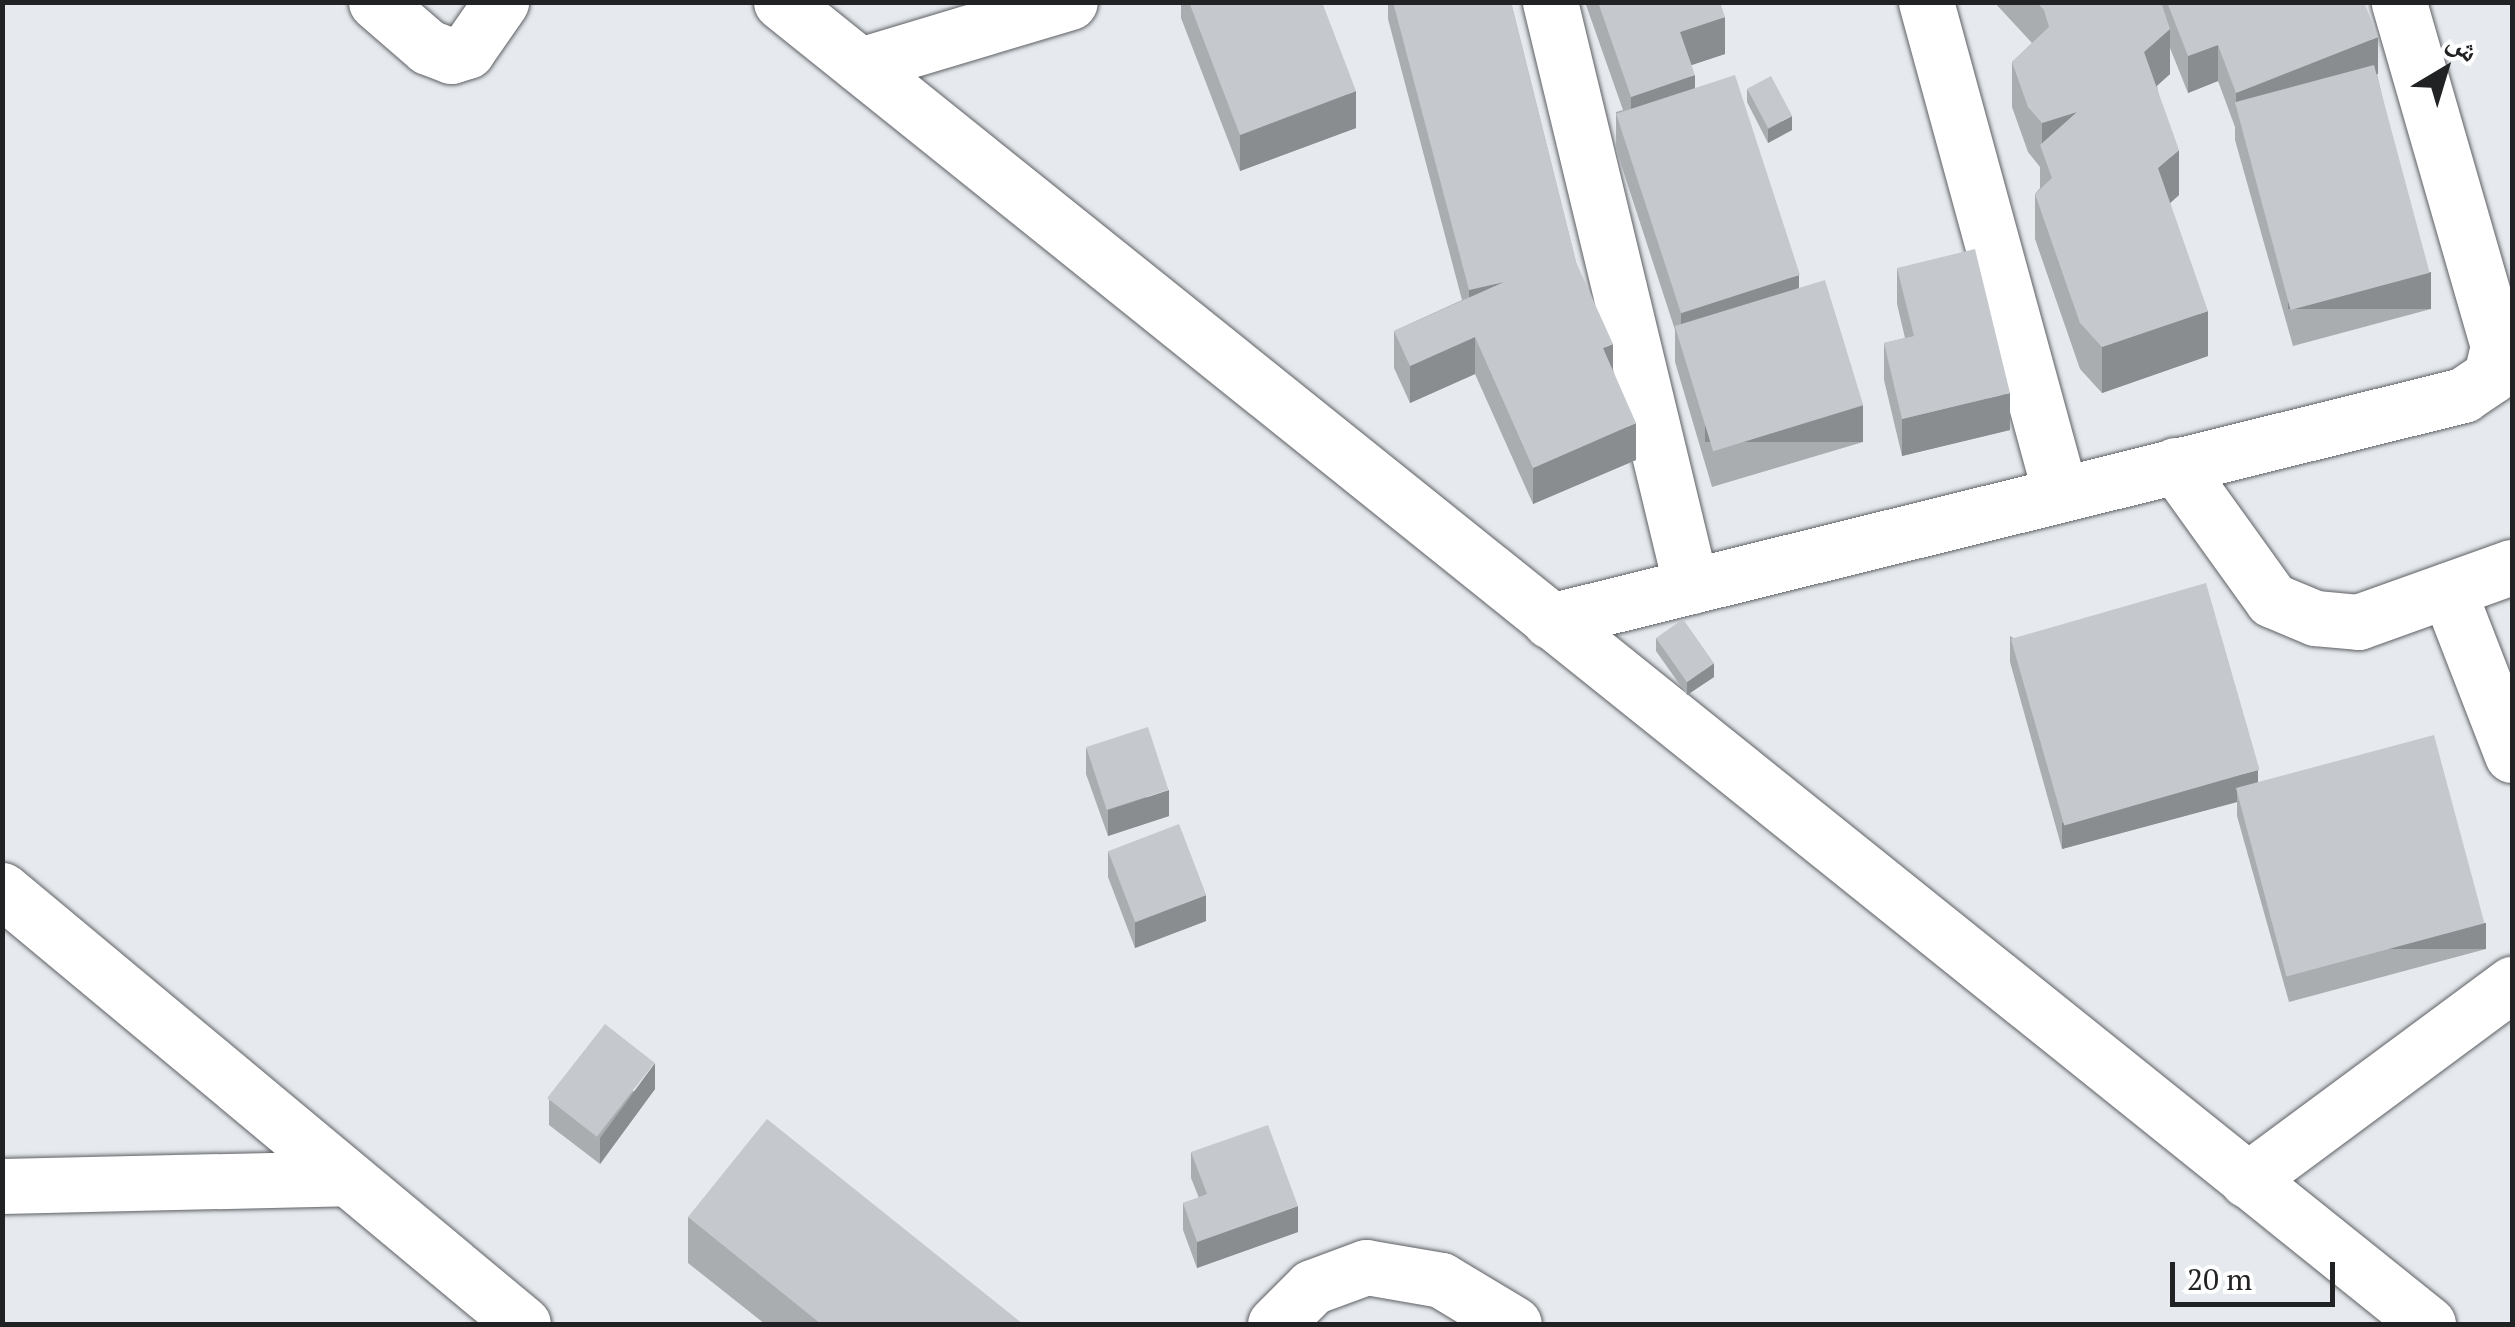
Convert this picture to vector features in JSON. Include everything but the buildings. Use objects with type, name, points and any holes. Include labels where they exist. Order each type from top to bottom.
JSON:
[{"type":"street","points":[[376,2],[428,46],[450,56],[467,51],[501,2]]},
{"type":"street","points":[[782,2],[2428,1324]]},
{"type":"street","points":[[860,65],[1070,2]]},
{"type":"street","points":[[1550,2],[1691,586]]},
{"type":"street","points":[[1926,2],[2060,492]]},
{"type":"street","points":[[1550,621],[2463,395],[2491,376],[2498,346],[2398,2]]},
{"type":"street","points":[[2174,464],[2272,600],[2315,618],[2358,622],[2512,567]]},
{"type":"street","points":[[2448,590],[2512,755]]},
{"type":"street","points":[[2,890],[523,1324]]},
{"type":"street","points":[[2247,1180],[2512,984]]},
{"type":"street","points":[[2,1186],[347,1178]]},
{"type":"street","points":[[1275,1324],[1312,1287],[1366,1268],[1441,1280],[1514,1324]]}]
